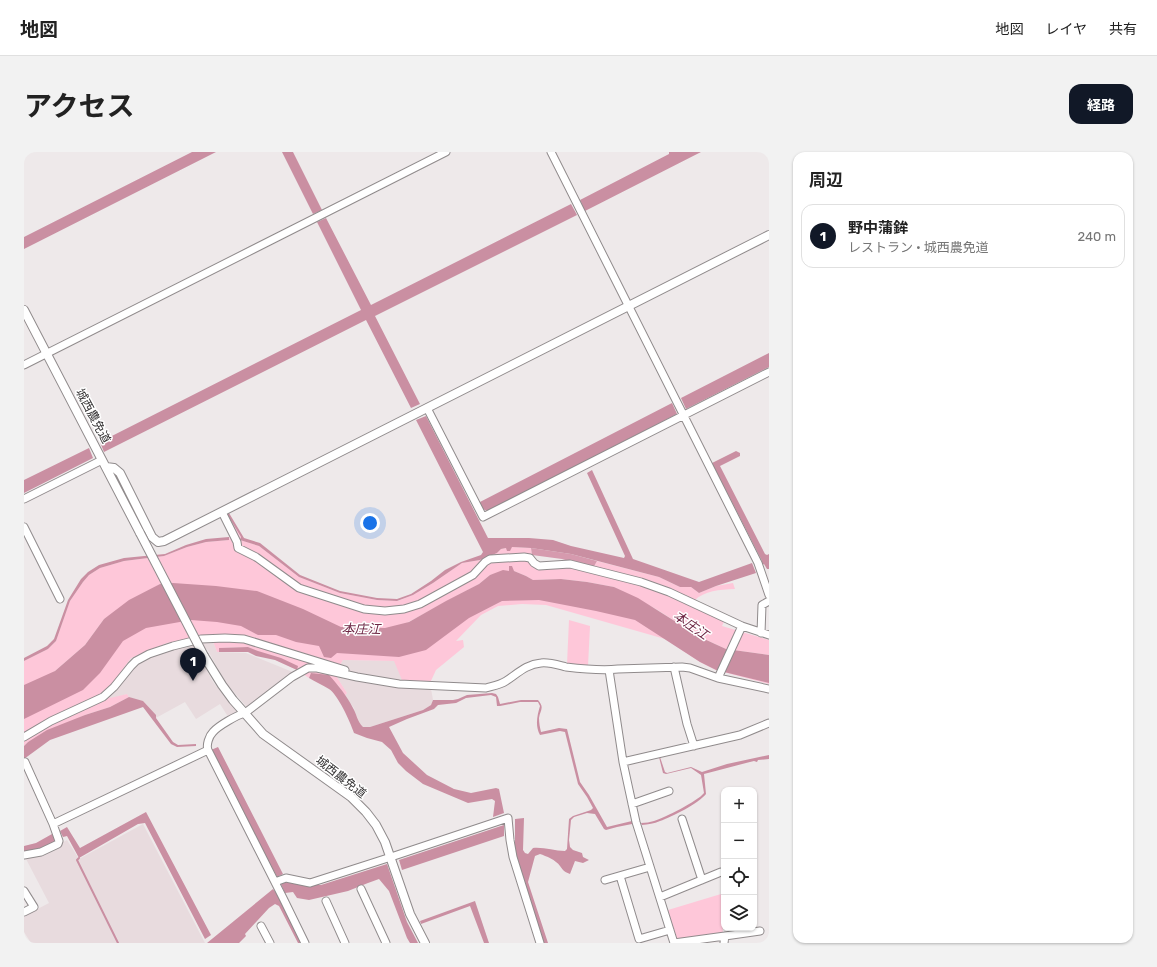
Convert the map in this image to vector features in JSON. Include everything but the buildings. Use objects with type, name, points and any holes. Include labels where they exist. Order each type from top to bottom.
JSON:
[{"type":"street","points":[[24,365],[446,152]]},
{"type":"street","points":[[551,152],[759,565],[769,595]]},
{"type":"street","points":[[24,499],[104,463],[120,473],[152,537],[158,542],[164,541],[769,235]]},
{"type":"street","name":"城西農免道","points":[[24,310],[204,656],[222,686],[263,734],[351,797],[366,812],[376,825],[385,842],[410,914],[425,943]]},
{"type":"street","points":[[427,408],[483,517],[769,372]]},
{"type":"street","points":[[222,512],[237,542],[238,548],[256,557],[299,588],[364,609],[385,611],[404,609],[420,604],[473,575],[485,562],[490,559],[524,557],[530,558],[539,566],[570,564],[641,582],[669,592],[741,626],[769,635]]},
{"type":"street","points":[[24,527],[60,599]]},
{"type":"street","points":[[761,633],[762,605],[769,601]]},
{"type":"street","points":[[719,678],[741,626]]},
{"type":"street","points":[[24,737],[51,721],[103,697],[114,687],[136,661],[149,654],[201,639],[244,639],[354,673],[363,678]]},
{"type":"street","points":[[305,943],[206,746],[213,732],[238,715],[244,713],[292,677],[308,668],[317,668],[399,684],[486,688],[497,686],[506,681],[519,670],[532,664],[543,662],[584,669],[609,670],[682,667],[690,668],[719,678],[769,689]]},
{"type":"street","points":[[674,667],[686,724],[694,746]]},
{"type":"street","points":[[609,670],[623,762],[636,822],[674,943],[724,940],[760,931]]},
{"type":"street","points":[[623,762],[740,735],[769,723]]},
{"type":"street","points":[[53,824],[208,750]]},
{"type":"street","points":[[24,763],[25,762],[53,824],[59,841],[58,844],[41,852],[24,856]]},
{"type":"street","points":[[632,804],[670,790]]},
{"type":"street","points":[[275,882],[286,878],[310,883],[508,818],[513,857],[540,943]]},
{"type":"street","points":[[682,819],[702,880]]},
{"type":"street","points":[[605,880],[650,867]]},
{"type":"street","points":[[660,897],[721,872]]},
{"type":"street","points":[[620,876],[639,939],[670,930]]},
{"type":"street","points":[[361,889],[386,943]]},
{"type":"street","points":[[24,891],[34,907],[24,912]]},
{"type":"street","points":[[326,901],[345,943]]},
{"type":"street","points":[[261,926],[270,943]]},
{"type":"shaded area","points":[[227,514],[242,538],[241,540],[259,546],[299,577],[340,593],[377,600],[398,601],[413,595],[462,563],[480,560],[497,553],[501,549],[512,547],[531,548],[532,555],[529,560],[537,568],[570,566],[593,568],[597,561],[659,577],[680,587],[691,587],[699,593],[716,586],[733,583],[735,589],[718,590],[698,597],[694,601],[726,617],[722,626],[769,640],[769,655],[726,649],[700,637],[656,609],[614,587],[561,579],[533,580],[514,571],[490,575],[479,584],[379,638],[173,583],[160,584],[104,619],[85,645],[55,671],[24,694],[24,661],[48,649],[56,641],[70,601],[89,575],[100,568],[124,561],[164,556],[187,547],[206,542],[229,540],[230,536],[222,519]]},
{"type":"shaded area","points":[[531,548],[571,554],[597,561],[593,568],[562,559],[532,555]]},
{"type":"shaded area","points":[[533,595],[645,619],[769,679],[769,684],[716,670],[700,662],[665,639],[546,605],[522,604],[498,606],[481,615],[456,641],[463,640],[464,647],[436,670],[430,683],[402,680],[394,661],[343,660],[335,674],[347,693],[345,696],[338,685],[312,673],[309,678],[297,670],[248,647],[219,648],[219,652],[217,652],[211,636],[167,643],[131,658],[107,691],[110,698],[127,694],[129,697],[110,707],[85,715],[28,742],[24,746],[24,713],[114,641],[160,608],[279,629],[337,648],[485,600]]},
{"type":"shaded area","points":[[569,620],[590,626],[588,666],[567,664]]},
{"type":"shaded area","points":[[211,636],[217,652],[246,653],[300,675],[251,712],[226,683],[207,649],[195,649],[213,682],[242,718],[232,723],[220,704],[196,719],[185,702],[154,719],[142,703],[129,697],[127,694],[110,699],[107,691],[131,658],[167,643]]},
{"type":"shaded area","points":[[343,660],[394,661],[430,683],[433,700],[431,705],[423,710],[370,727],[363,727],[358,722],[354,708],[345,696],[347,693],[335,674]]},
{"type":"shaded area","points":[[143,824],[205,943],[31,943],[24,932],[24,916],[49,903],[25,857],[40,855],[67,840],[79,859]]},
{"type":"shaded area","points":[[721,894],[721,931],[723,931],[723,934],[676,939],[668,910]]},
{"type":"water","points":[[192,152],[216,152],[24,249],[24,237]]},
{"type":"water","points":[[282,152],[293,152],[322,210],[313,214]]},
{"type":"water","points":[[669,152],[701,152],[585,211],[580,200],[669,154]]},
{"type":"water","points":[[571,204],[577,215],[375,316],[420,404],[411,408],[366,320],[104,452],[100,442],[361,310],[317,222],[326,218],[371,305]]},
{"type":"water","points":[[769,353],[769,367],[686,409],[681,398]]},
{"type":"water","points":[[672,403],[677,414],[488,511],[482,509],[478,503]]},
{"type":"water","points":[[426,416],[488,538],[529,538],[553,540],[571,546],[624,558],[625,556],[587,473],[592,470],[633,559],[699,582],[752,563],[756,573],[699,593],[691,587],[680,587],[659,577],[571,554],[531,548],[512,547],[510,551],[507,551],[506,548],[501,549],[497,553],[480,560],[462,563],[413,595],[397,601],[377,600],[340,593],[299,577],[259,546],[240,540],[241,537],[227,514],[229,513],[244,538],[260,543],[300,575],[340,591],[377,598],[397,599],[411,594],[445,570],[461,562],[481,555],[483,552],[416,420]]},
{"type":"water","points":[[89,448],[93,458],[24,493],[24,480]]},
{"type":"water","points":[[736,451],[740,453],[740,456],[720,466],[765,554],[769,554],[769,569],[767,569],[764,564],[762,565],[762,561],[712,463]]},
{"type":"water","points":[[229,537],[229,540],[206,542],[187,547],[164,556],[124,561],[100,568],[89,575],[70,601],[56,641],[48,649],[24,661],[24,658],[47,646],[54,639],[68,600],[81,579],[88,572],[99,565],[124,558],[165,554],[186,545],[206,539]]},
{"type":"water","name":"本庄江","points":[[509,566],[512,566],[514,571],[533,580],[561,579],[614,587],[638,598],[700,637],[726,649],[769,655],[769,683],[716,670],[700,662],[635,620],[539,600],[502,601],[469,618],[426,650],[399,657],[337,653],[331,658],[324,657],[319,646],[296,642],[276,635],[258,635],[241,626],[217,622],[191,620],[146,628],[123,641],[100,673],[83,690],[24,719],[24,685],[55,671],[85,645],[104,619],[129,600],[160,584],[173,583],[216,586],[257,591],[303,609],[341,627],[385,628],[409,622],[479,584],[490,575],[503,570],[509,571]]},
{"type":"water","points":[[248,647],[281,658],[298,666],[297,670],[275,660],[256,656],[248,652],[219,652],[219,648]]},
{"type":"water","points":[[311,673],[329,675],[348,699],[363,727],[370,727],[423,710],[431,705],[433,700],[453,700],[467,695],[492,693],[496,694],[500,704],[521,700],[538,700],[542,707],[539,718],[541,732],[559,728],[567,729],[580,782],[607,827],[632,821],[632,824],[606,830],[595,814],[587,813],[574,817],[571,820],[569,840],[570,847],[573,850],[582,853],[583,857],[589,860],[583,863],[575,861],[570,874],[564,871],[551,858],[540,854],[535,856],[528,882],[548,943],[543,943],[518,865],[515,849],[515,819],[524,818],[523,850],[525,853],[528,854],[533,848],[565,851],[567,849],[569,819],[593,808],[578,784],[565,732],[560,731],[540,735],[537,725],[537,717],[540,706],[538,702],[520,702],[497,706],[496,697],[491,695],[466,698],[456,703],[438,705],[434,709],[389,727],[403,753],[427,775],[454,789],[471,793],[496,788],[499,789],[504,813],[493,817],[495,801],[492,799],[468,803],[423,784],[398,763],[391,750],[382,742],[354,733],[340,702],[329,689],[309,678]]},
{"type":"water","points":[[129,697],[143,701],[156,715],[156,718],[173,742],[178,745],[196,744],[196,746],[177,747],[171,744],[143,707],[50,740],[24,759],[24,746],[47,730],[110,707]]},
{"type":"water","points":[[218,747],[283,874],[277,877],[211,750]]},
{"type":"water","points":[[769,755],[769,759],[758,760],[757,762],[754,761],[704,774],[706,794],[703,798],[685,809],[656,823],[642,825],[641,823],[654,821],[680,809],[704,793],[701,775],[691,768],[666,774],[663,773],[659,757],[665,772],[667,773],[691,767],[702,772],[727,764]]},
{"type":"water","points":[[146,812],[211,935],[205,939],[145,823],[138,824],[79,858],[67,836],[63,837],[60,831],[67,827],[80,848]]},
{"type":"water","points":[[504,825],[504,836],[402,870],[399,860]]},
{"type":"water","points":[[52,834],[56,841],[42,849],[24,852],[24,846],[36,843]]},
{"type":"water","points":[[387,864],[407,922],[418,943],[410,943],[389,891],[379,879],[348,891],[309,900],[297,898],[293,892],[285,893],[281,884],[287,881],[308,885],[321,885]]},
{"type":"water","points":[[273,889],[280,898],[301,943],[298,943],[279,906],[275,904],[269,908],[245,934],[246,936],[239,943],[207,943]]},
{"type":"water","points":[[475,901],[489,943],[484,943],[470,906],[421,924],[420,921]]},
{"type":"waterway","points":[[79,858],[77,860],[118,943]]},
{"type":"place","name":"野中蒲鉾","points":[[193,681]]}]
